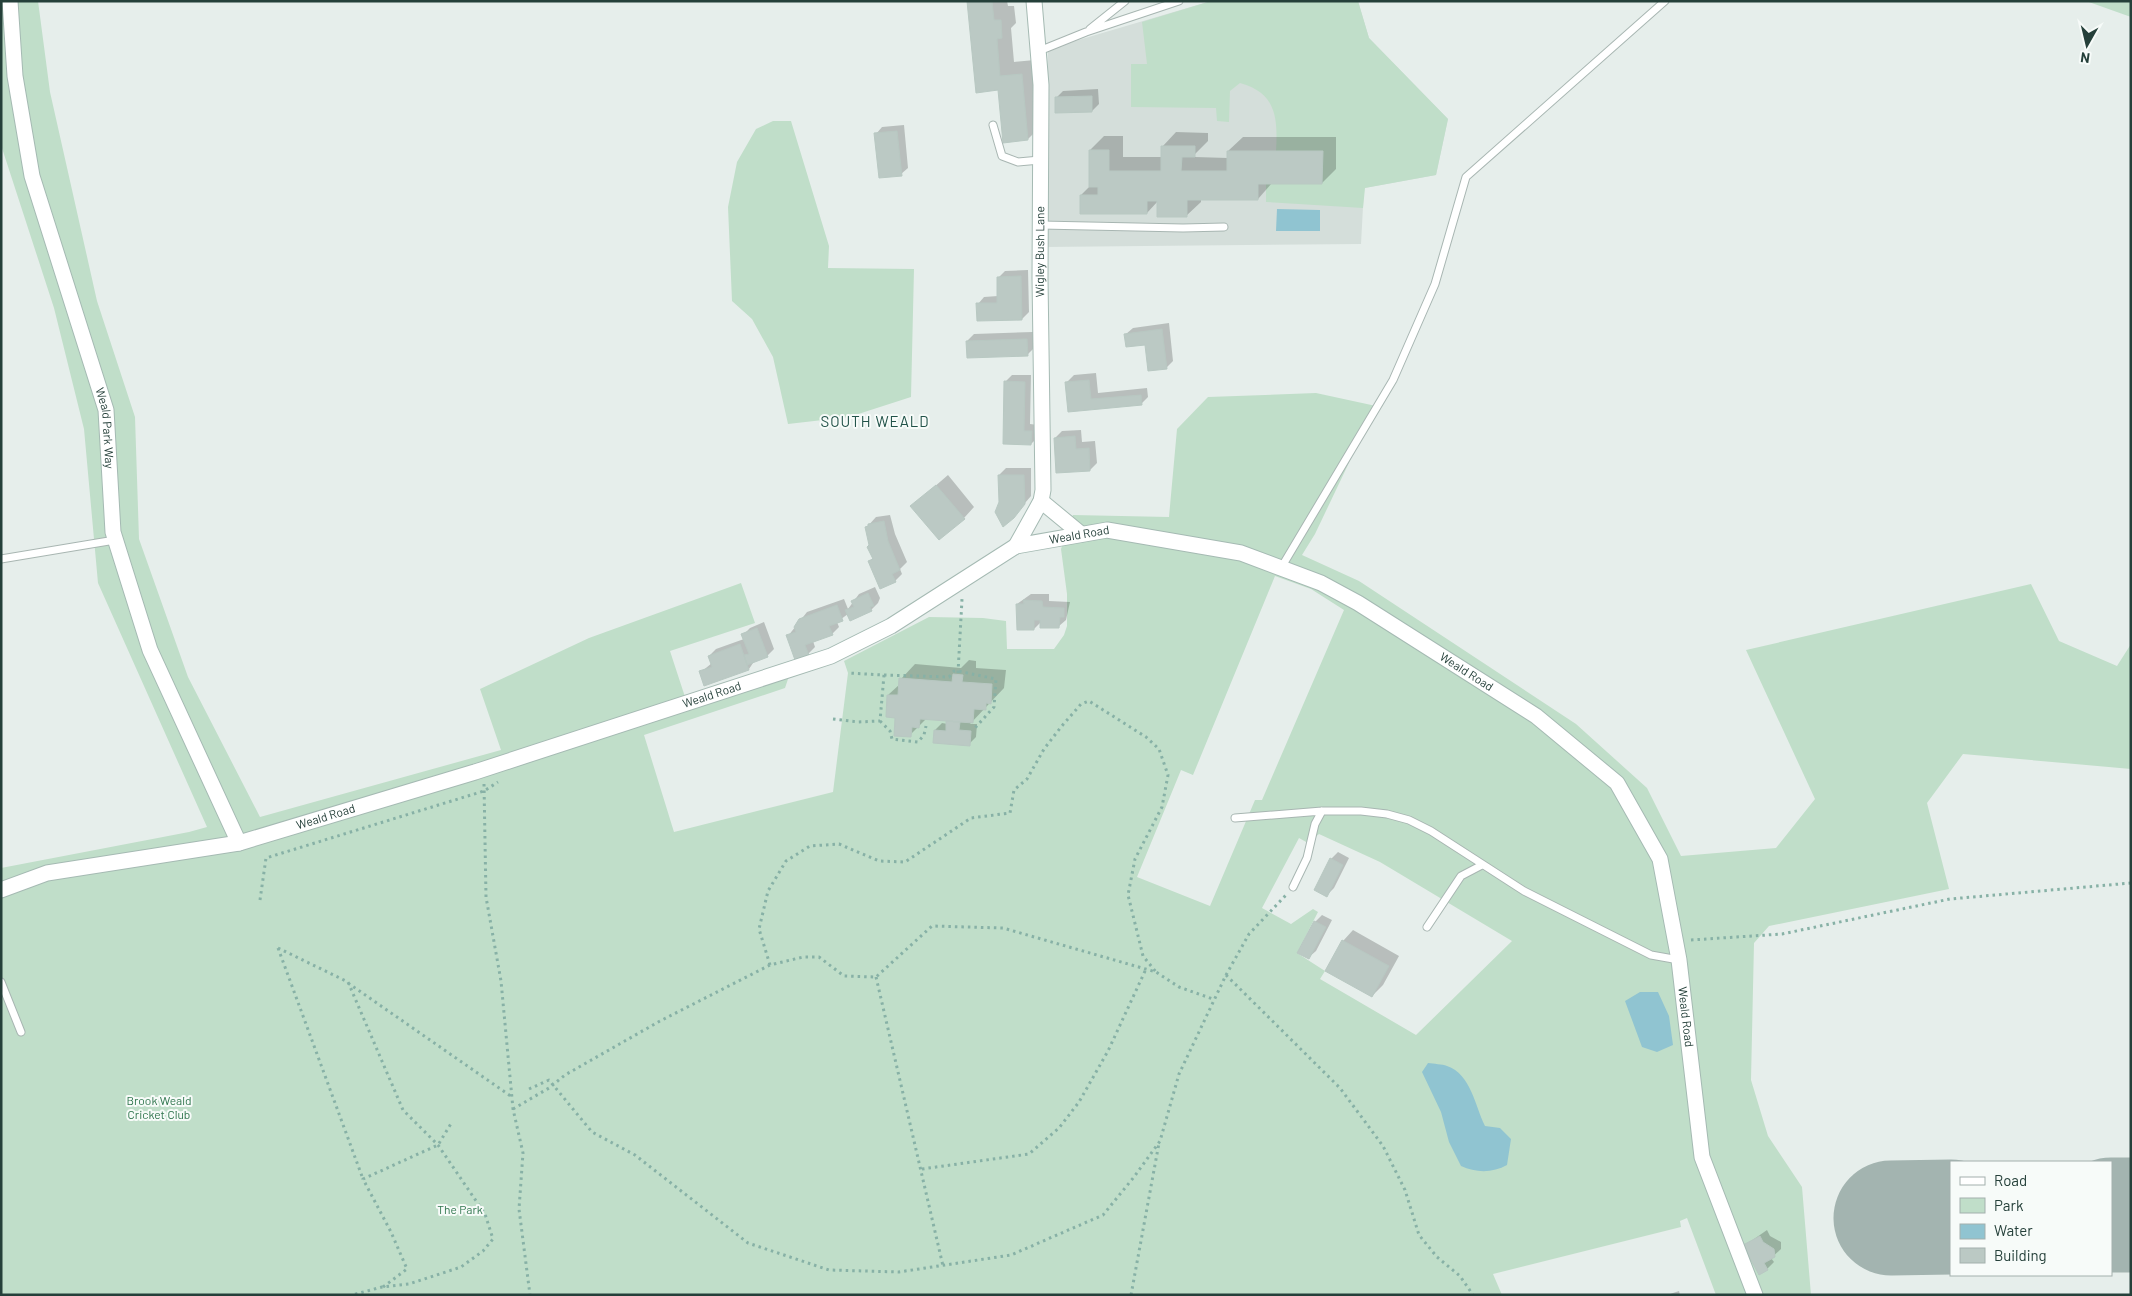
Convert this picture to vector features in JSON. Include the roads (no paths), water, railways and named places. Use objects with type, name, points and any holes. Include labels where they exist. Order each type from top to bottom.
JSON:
[{"type":"street","name":"Weald Park Way","points":[[10,1],[15,76],[32,176],[106,410],[113,532],[150,650],[239,843]]},
{"type":"street","name":"Wigley Bush Lane","points":[[1034,1],[1039,50],[1041,160],[1042,501]]},
{"type":"street","points":[[1016,546],[1042,501],[1082,534]]},
{"type":"street","name":"Weald Road","points":[[1,890],[47,873],[239,843],[484,769],[831,656],[891,626],[1016,546],[1107,530],[1155,536],[1241,553],[1321,583],[1358,603],[1536,716],[1617,783],[1660,859],[1679,960],[1702,1157],[1755,1295]]},
{"type":"lane","points":[[1086,32],[1125,1]]},
{"type":"lane","points":[[1039,50],[1179,1]]},
{"type":"lane","points":[[1281,568],[1393,380],[1435,284],[1466,176],[1665,1]]},
{"type":"lane","points":[[993,125],[1002,156],[1018,162],[1041,160]]},
{"type":"lane","points":[[1040,225],[1224,227]]},
{"type":"lane","points":[[1,559],[116,540]]},
{"type":"lane","points":[[1294,887],[1307,858],[1316,824],[1322,811]]},
{"type":"lane","points":[[1235,818],[1322,811],[1388,814],[1409,820],[1431,831],[1524,891],[1651,955],[1679,960]]},
{"type":"lane","points":[[1426,927],[1460,876],[1482,865]]},
{"type":"lane","points":[[1,982],[21,1032]]},
{"type":"water","points":[[1277,209],[1320,210],[1320,231],[1276,231]]},
{"type":"water","points":[[1640,992],[1658,992],[1669,1016],[1673,1045],[1657,1052],[1642,1047],[1625,1001]]},
{"type":"water","points":[[1428,1063],[1447,1066],[1462,1076],[1467,1083],[1485,1126],[1500,1128],[1511,1139],[1507,1165],[1496,1170],[1484,1171],[1461,1166],[1449,1142],[1441,1112],[1422,1072]]},
{"type":"district","name":"SOUTH WEALD","points":[[875,422]]},
{"type":"park label","name":"Brook Weald Cricket Club","points":[[159,1108]]},
{"type":"park label","name":"The Park","points":[[460,1210]]}]
